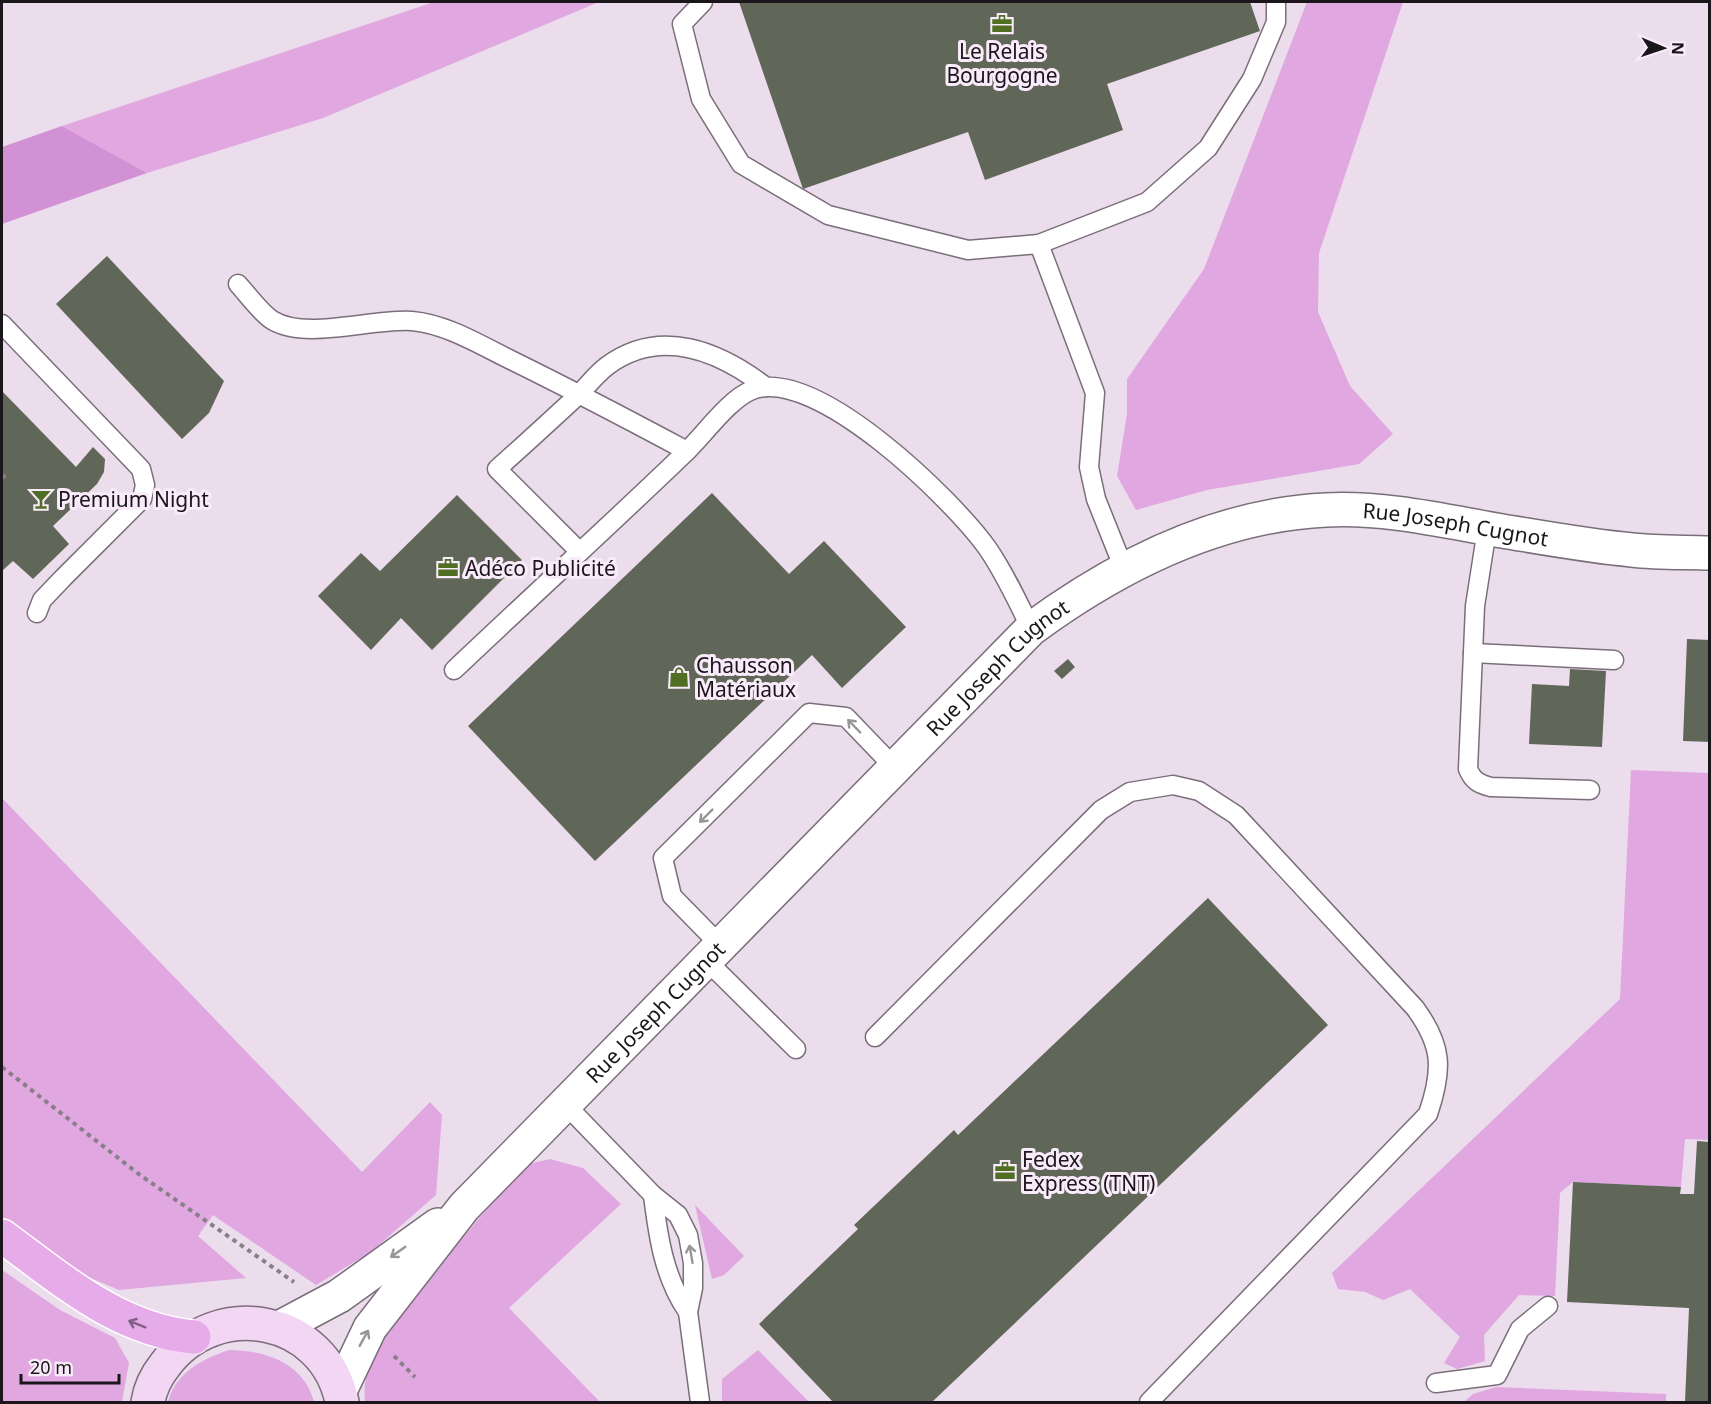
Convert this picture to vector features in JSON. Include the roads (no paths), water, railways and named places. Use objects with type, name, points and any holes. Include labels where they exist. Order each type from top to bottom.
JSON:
[{"type":"main road","points":[[2,1236],[104,1308],[137,1325],[156,1331],[194,1336]]},
{"type":"main road","points":[[148,1402],[158,1374],[174,1353],[194,1336],[221,1325],[250,1322],[279,1328],[306,1342],[327,1364],[341,1397]]},
{"type":"street","name":"Rue Joseph Cugnot","points":[[341,1397],[370,1328],[464,1207],[1031,629],[1077,595],[1166,548],[1226,527],[1275,515],[1328,510],[1388,512],[1634,550],[1710,553]]},
{"type":"street","name":"Rue Joseph Cugnot","points":[[279,1328],[339,1296],[464,1207]]},
{"type":"lane","points":[[703,2],[682,24],[701,99],[741,164],[828,215],[968,250],[1039,244],[1147,202],[1208,147],[1252,79],[1276,22],[1276,2]]},
{"type":"lane","points":[[1039,244],[1095,393],[1089,467],[1096,499],[1124,569]]},
{"type":"lane","points":[[238,284],[272,320],[290,327],[310,328],[378,321],[413,321],[440,328],[471,340],[687,451]]},
{"type":"lane","points":[[2,324],[141,469],[146,485],[142,500],[42,600],[37,613]]},
{"type":"lane","points":[[579,551],[497,469],[614,362],[629,353],[653,347],[681,346],[716,355],[742,369],[766,387],[805,396],[838,411],[880,439],[988,548],[1031,629]]},
{"type":"lane","points":[[454,670],[687,451],[738,399],[751,390],[766,387]]},
{"type":"lane","points":[[1487,529],[1476,606],[1468,769],[1472,778],[1480,784],[1491,787],[1590,790]]},
{"type":"lane","points":[[1473,653],[1614,660]]},
{"type":"lane","points":[[796,1048],[713,952],[672,896],[663,858],[810,713],[846,717],[895,768]]},
{"type":"lane","points":[[875,1037],[1101,810],[1130,792],[1173,785],[1199,791],[1236,815],[1415,1008],[1430,1028],[1440,1060],[1437,1088],[1428,1114],[1149,1402]]},
{"type":"lane","points":[[564,1103],[653,1195],[678,1215],[688,1235],[693,1263],[693,1288],[688,1312],[700,1402]]},
{"type":"lane","points":[[653,1195],[667,1271],[674,1293],[688,1312]]},
{"type":"lane","points":[[1436,1383],[1497,1375],[1520,1329],[1548,1306]]},
{"type":"place","name":"Le Relais Bourgogne","points":[[1002,24]]},
{"type":"place","name":"Premium Night","points":[[41,499]]},
{"type":"place","name":"Adéco Publicité","points":[[448,568]]},
{"type":"place","name":"Chausson Matériaux","points":[[679,677]]},
{"type":"place","name":"Fedex Express (TNT)","points":[[1005,1171]]}]
